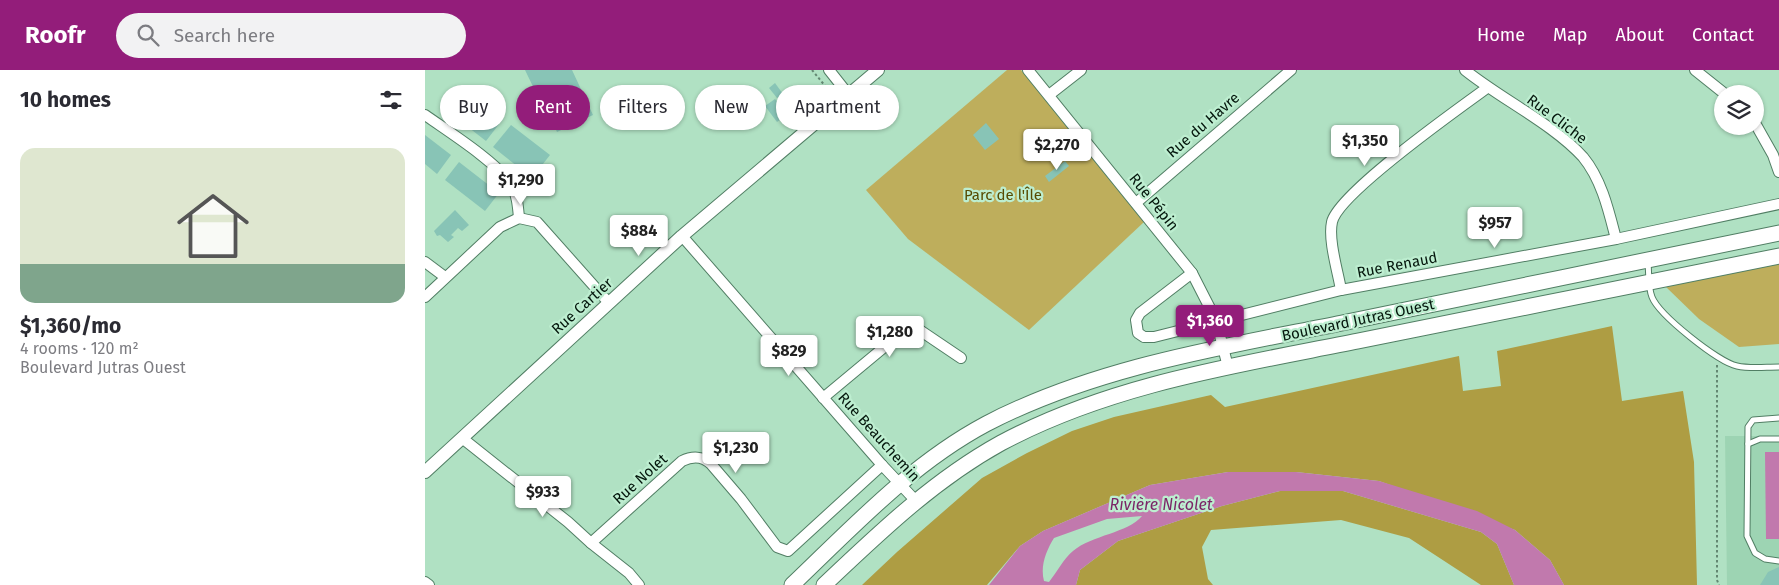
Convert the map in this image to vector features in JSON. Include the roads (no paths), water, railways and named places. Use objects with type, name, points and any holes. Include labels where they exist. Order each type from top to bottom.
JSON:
[{"type":"main road","name":"Boulevard Jutras Ouest","points":[[792,585],[899,484],[986,424],[1038,400],[1112,375],[1223,347],[1779,233]]},
{"type":"main road","name":"Boulevard Jutras Ouest","points":[[825,585],[915,500],[976,458],[1003,442],[1045,422],[1111,398],[1228,367],[1779,256]]},
{"type":"street","points":[[829,70],[841,85]]},
{"type":"street","name":"Rue Cartier","points":[[859,85],[878,70]]},
{"type":"street","name":"Rue Pépin","points":[[1028,70],[1191,273],[1216,320],[1228,367]]},
{"type":"street","points":[[1049,96],[1081,70]]},
{"type":"street","name":"Rue du Havre","points":[[1136,203],[1291,70]]},
{"type":"street","name":"Rue Cliche","points":[[1465,70],[1487,88],[1529,115],[1570,145],[1584,158],[1602,190],[1615,239]]},
{"type":"street","points":[[1695,70],[1714,85]]},
{"type":"street","points":[[1341,290],[1332,234],[1332,221],[1342,204],[1413,142],[1487,88]]},
{"type":"street","points":[[425,115],[501,172],[517,196],[519,218]]},
{"type":"street","name":"Rue Cartier","points":[[425,472],[682,236],[806,130]]},
{"type":"street","points":[[1762,135],[1773,155],[1779,172]]},
{"type":"street","name":"Rue Renaud","points":[[1191,273],[1140,314],[1136,320],[1138,333],[1144,337],[1154,337],[1341,290],[1615,239],[1779,204]]},
{"type":"street","points":[[425,297],[499,227],[519,218],[537,222],[609,303]]},
{"type":"street","name":"Rue Beauchemin","points":[[682,236],[882,465],[915,500]]},
{"type":"street","points":[[425,262],[445,278]]},
{"type":"street","points":[[823,398],[900,334],[911,329],[921,331],[961,358]]},
{"type":"street","points":[[462,438],[568,522],[629,573],[639,585]]},
{"type":"street","name":"Rue Nolet","points":[[591,543],[682,461],[696,457],[706,459],[711,464],[741,499],[777,547],[788,551],[882,465]]},
{"type":"street","points":[[425,582],[429,585]]},
{"type":"lane","points":[[1648,260],[1651,296],[1667,317],[1718,358],[1737,366],[1779,367]]},
{"type":"lane","points":[[1779,418],[1753,420],[1749,427],[1747,536],[1755,553],[1765,559],[1779,560]]},
{"type":"lane","points":[[1748,444],[1760,439],[1779,439]]},
{"type":"water","points":[[1765,452],[1779,452],[1779,539],[1766,539]]},
{"type":"water","name":"Rivière Nicolet","points":[[1228,472],[1296,472],[1379,481],[1477,511],[1515,530],[1550,560],[1564,585],[1514,585],[1497,544],[1481,532],[1343,491],[1280,491],[1222,506],[1118,541],[1080,570],[1076,585],[989,585],[1020,546],[1043,531],[1150,485]],"holes":[[[1142,516],[1136,522],[1090,541],[1073,551],[1049,582],[1044,581],[1045,559],[1054,538],[1107,519]]]},
{"type":"park label","name":"Parc de l'Île","points":[[1003,195]]}]
